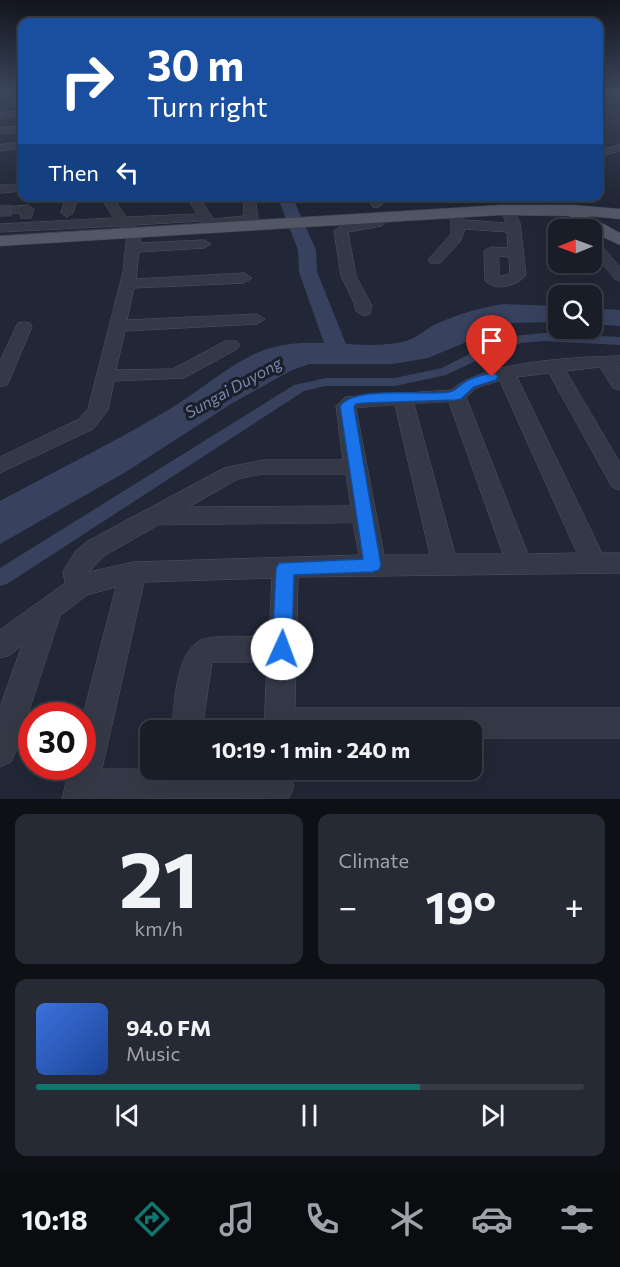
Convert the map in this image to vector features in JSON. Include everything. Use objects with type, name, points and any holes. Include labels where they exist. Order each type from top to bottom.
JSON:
[{"type":"main road","points":[[507,217],[532,205],[534,201]]},
{"type":"main road","points":[[507,217],[558,201]]},
{"type":"main road","points":[[562,201],[580,219]]},
{"type":"main road","points":[[565,201],[617,213]]},
{"type":"main road","points":[[0,241],[305,223],[377,206],[403,216],[455,219],[479,212],[507,217],[554,216],[560,219]]},
{"type":"main road","points":[[602,232],[620,230]]},
{"type":"main road","points":[[602,236],[620,240]]},
{"type":"street","points":[[0,131],[18,129]]},
{"type":"street","points":[[0,140],[18,145]]},
{"type":"street","points":[[0,148],[18,146]]},
{"type":"street","points":[[603,153],[620,148]]},
{"type":"street","points":[[0,189],[18,188]]},
{"type":"street","points":[[67,213],[71,201]]},
{"type":"street","points":[[0,466],[86,424],[98,410],[128,284],[130,234],[109,201]]},
{"type":"street","points":[[194,201],[207,228],[252,218],[250,201]]},
{"type":"street","points":[[364,312],[364,304],[351,283],[341,231],[348,227],[376,223],[377,206]]},
{"type":"street","points":[[435,260],[454,244],[455,219],[507,217],[516,253]]},
{"type":"street","points":[[0,228],[130,234]]},
{"type":"street","points":[[602,250],[620,276]]},
{"type":"street","points":[[128,284],[244,278]]},
{"type":"street","points":[[117,326],[257,319]]},
{"type":"street","points":[[0,381],[24,327]]},
{"type":"street","points":[[106,376],[177,374],[231,345]]},
{"type":"street","points":[[373,565],[346,406],[352,400],[456,396],[470,384],[506,373],[612,361],[620,384]]},
{"type":"street","points":[[554,366],[620,481]]},
{"type":"street","points":[[506,373],[594,563]]},
{"type":"street","points":[[456,396],[519,564]]},
{"type":"street","points":[[403,398],[446,565]]},
{"type":"street","points":[[79,587],[76,570],[95,549],[232,473],[263,467],[355,467]]},
{"type":"street","points":[[155,516],[364,514]]},
{"type":"street","points":[[0,646],[79,587],[133,572],[373,565],[620,563]]},
{"type":"street","points":[[280,720],[285,568]]},
{"type":"street","points":[[133,572],[81,793],[167,780]]},
{"type":"street","points":[[0,752],[49,609]]},
{"type":"street","points":[[188,720],[196,663],[200,655],[207,650],[282,649]]},
{"type":"street","points":[[482,725],[620,723]]},
{"type":"street","points":[[208,780],[277,785]]},
{"type":"water","name":"Sungai Duyong","points":[[504,304],[548,306],[548,322],[512,323],[428,358],[393,364],[309,364],[290,371],[231,404],[124,473],[0,544],[0,501],[152,420],[258,352],[287,344],[374,345],[406,341],[438,323],[479,309]]},
{"type":"water","points":[[602,309],[620,310],[620,326],[602,325]]},
{"type":"waterway","points":[[286,201],[307,250],[308,272],[339,354]]},
{"type":"waterway","points":[[0,578],[299,388],[326,382],[395,382],[446,371],[488,350],[519,339],[543,337],[620,341]]},
{"type":"tunnel","points":[[0,211],[16,210]]},
{"type":"route","points":[[282,649],[285,568],[373,565],[346,406],[352,400],[456,396],[470,384],[492,377]]}]
